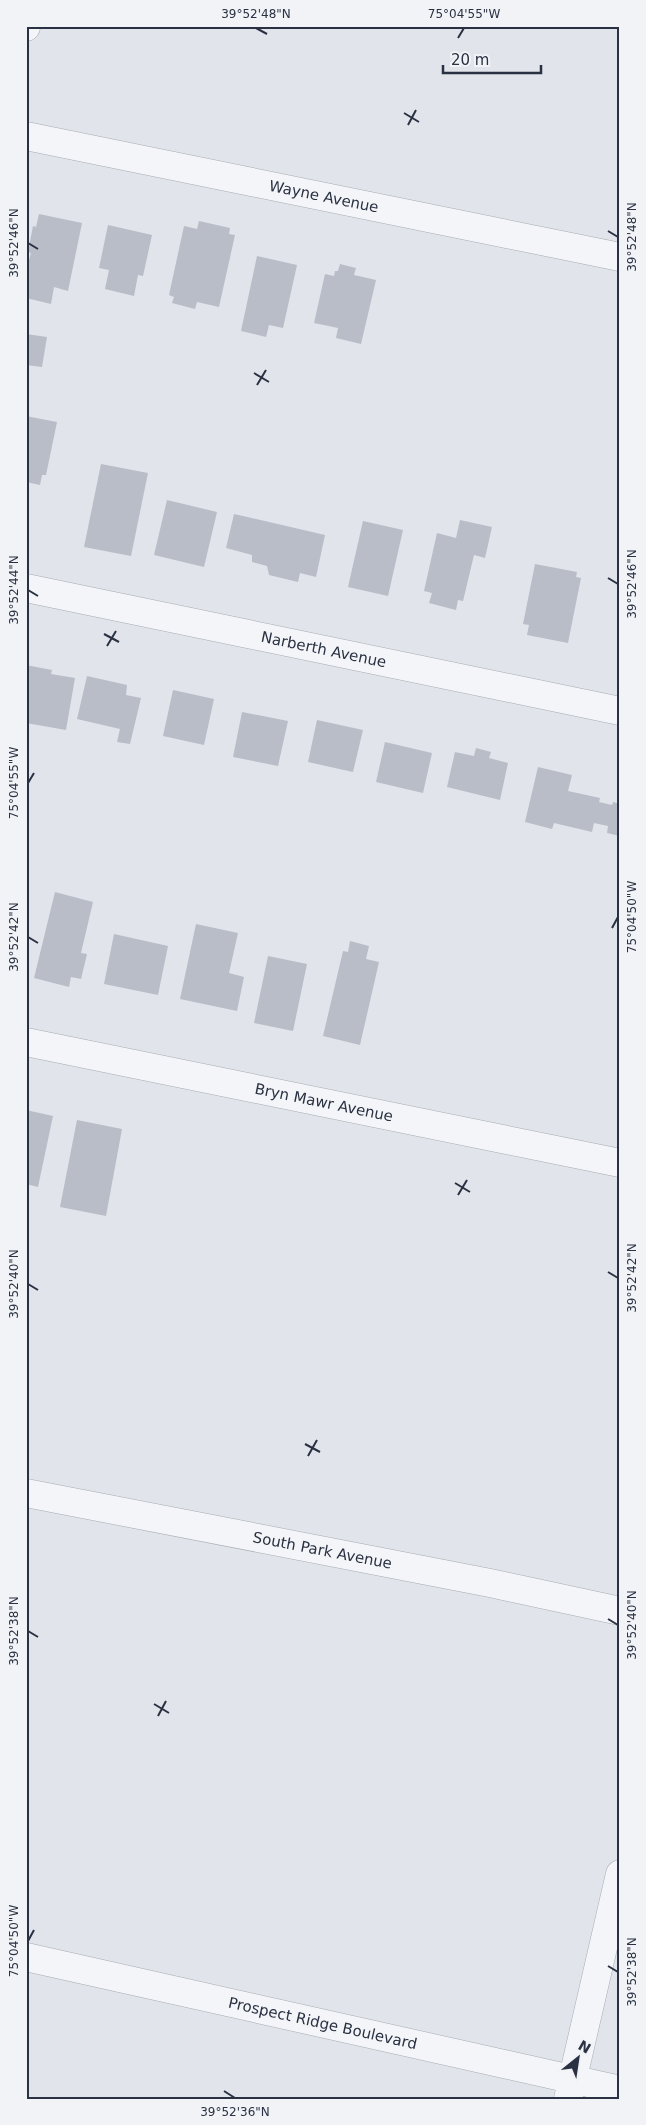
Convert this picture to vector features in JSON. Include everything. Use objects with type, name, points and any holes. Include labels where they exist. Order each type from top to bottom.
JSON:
[{"type":"street","name":"Wayne Avenue","points":[[26,136],[620,257]]},
{"type":"street","name":"Narberth Avenue","points":[[26,588],[620,711]]},
{"type":"street","name":"Bryn Mawr Avenue","points":[[26,1042],[620,1163]]},
{"type":"street","name":"South Park Avenue","points":[[26,1493],[490,1582],[620,1611]]},
{"type":"street","points":[[570,2089],[620,1874]]},
{"type":"street","name":"Prospect Ridge Boulevard","points":[[26,1957],[570,2089],[620,2090]]},
{"type":"building","points":[[39,214],[82,223],[68,291],[54,287],[51,304],[26,298],[26,271],[31,253],[28,252],[33,226],[36,227]]},
{"type":"building","points":[[199,221],[230,228],[229,234],[235,235],[219,307],[197,302],[195,309],[172,303],[174,297],[169,295],[184,226],[197,229]]},
{"type":"building","points":[[108,225],[152,235],[143,276],[138,275],[134,296],[105,289],[109,270],[99,268]]},
{"type":"building","points":[[257,256],[297,265],[283,328],[269,325],[266,337],[241,331]]},
{"type":"building","points":[[340,264],[356,268],[354,275],[376,280],[361,344],[336,338],[338,328],[314,323],[325,274],[334,276]]},
{"type":"building","points":[[26,334],[47,337],[42,367],[26,365]]},
{"type":"building","points":[[26,416],[57,422],[46,475],[42,475],[40,485],[26,482]]},
{"type":"building","points":[[101,464],[148,473],[131,556],[84,547]]},
{"type":"building","points":[[167,500],[217,512],[204,567],[154,555]]},
{"type":"building","points":[[234,514],[325,535],[316,577],[300,573],[298,582],[269,575],[267,566],[252,562],[252,555],[226,548]]},
{"type":"building","points":[[460,520],[492,527],[485,558],[474,555],[463,601],[458,600],[456,610],[429,603],[432,593],[424,591],[437,533],[456,538]]},
{"type":"building","points":[[363,521],[403,530],[388,596],[348,587]]},
{"type":"building","points":[[535,564],[577,572],[576,577],[581,578],[568,643],[527,635],[529,625],[523,624]]},
{"type":"building","points":[[26,665],[52,670],[51,674],[75,678],[66,730],[26,723]]},
{"type":"building","points":[[87,676],[127,685],[126,695],[141,698],[130,744],[117,742],[120,729],[77,719]]},
{"type":"building","points":[[173,690],[214,699],[204,745],[163,736]]},
{"type":"building","points":[[242,712],[288,721],[278,766],[233,757]]},
{"type":"building","points":[[317,720],[363,730],[353,772],[308,762]]},
{"type":"building","points":[[385,742],[432,753],[423,793],[376,782]]},
{"type":"building","points":[[476,748],[491,752],[489,758],[508,763],[500,800],[447,787],[455,752],[474,756]]},
{"type":"building","points":[[538,767],[572,775],[568,791],[600,798],[599,802],[612,805],[613,802],[620,804],[620,836],[607,833],[608,826],[594,823],[592,832],[554,823],[552,829],[525,822]]},
{"type":"building","points":[[55,892],[93,902],[81,953],[87,954],[81,979],[71,977],[69,987],[34,978]]},
{"type":"building","points":[[196,924],[238,933],[229,973],[244,977],[237,1011],[180,999]]},
{"type":"building","points":[[114,934],[168,946],[158,995],[104,984]]},
{"type":"building","points":[[350,941],[369,946],[366,959],[379,962],[360,1045],[323,1036],[343,951],[348,952]]},
{"type":"building","points":[[268,956],[307,964],[293,1031],[254,1023]]},
{"type":"building","points":[[26,1110],[53,1116],[38,1187],[26,1184]]},
{"type":"building","points":[[77,1120],[122,1129],[106,1216],[60,1207]]}]
